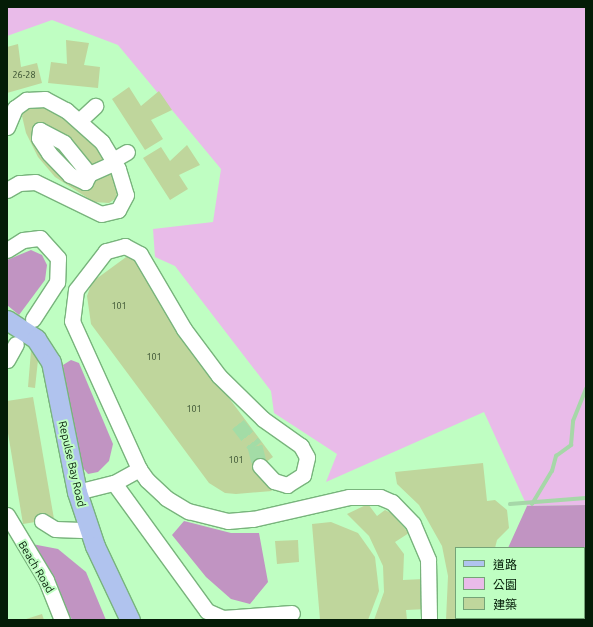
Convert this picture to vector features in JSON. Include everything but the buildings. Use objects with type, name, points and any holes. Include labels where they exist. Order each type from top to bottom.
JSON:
[{"type":"main road","name":"Repulse Bay Road","points":[[7,320],[36,339],[51,362],[77,492],[88,530],[130,620]]},
{"type":"street","points":[[7,127],[15,108],[32,99],[51,102],[80,120],[114,161],[126,195],[122,206],[113,213],[101,214],[79,206],[35,182],[19,183],[7,190]]},
{"type":"street","points":[[80,120],[95,106]]},
{"type":"street","points":[[89,174],[114,161],[127,152]]},
{"type":"street","points":[[7,250],[23,240],[40,238],[58,258],[57,282],[33,319]]},
{"type":"street","points":[[260,466],[274,481],[287,485],[303,475],[307,457],[301,446],[262,419],[219,376],[184,329],[144,258],[131,247],[119,246],[106,251],[82,279],[73,297],[71,316],[74,331],[139,470],[156,489],[177,505],[214,519],[253,519],[349,497],[380,497],[392,502],[413,524],[428,560],[432,578],[429,620]]},
{"type":"street","points":[[7,360],[16,344]]},
{"type":"street","points":[[77,492],[114,483],[139,470]]},
{"type":"street","points":[[114,483],[207,611],[224,619],[292,613]]},
{"type":"street","name":"Beach Road","points":[[7,515],[46,580],[62,620]]},
{"type":"street","points":[[42,521],[55,529],[88,530]]},
{"type":"green space","points":[[7,7],[586,7],[586,505],[527,506],[484,412],[326,482],[337,454],[274,413],[271,391],[175,266],[155,257],[153,229],[213,222],[221,169],[118,45],[52,20],[7,36]]},
{"type":"shaded area","points":[[31,250],[42,255],[47,265],[45,280],[19,315],[7,305],[7,260]]},
{"type":"shaded area","points":[[71,360],[79,363],[113,444],[109,461],[98,472],[88,474],[78,462],[63,365]]},
{"type":"shaded area","points":[[586,505],[586,620],[484,620],[585,619],[585,547],[508,547],[527,506]]},
{"type":"shaded area","points":[[184,521],[231,533],[259,533],[268,582],[250,604],[231,599],[206,577],[172,535]]},
{"type":"shaded area","points":[[32,544],[58,549],[86,572],[106,620],[72,620]]},
{"type":"waterway","points":[[532,504],[552,471],[556,456],[571,445],[573,421],[586,389]]},
{"type":"waterway","points":[[510,504],[586,498]]},
{"type":"tunnel","points":[[238,424],[255,446],[260,466]]}]
